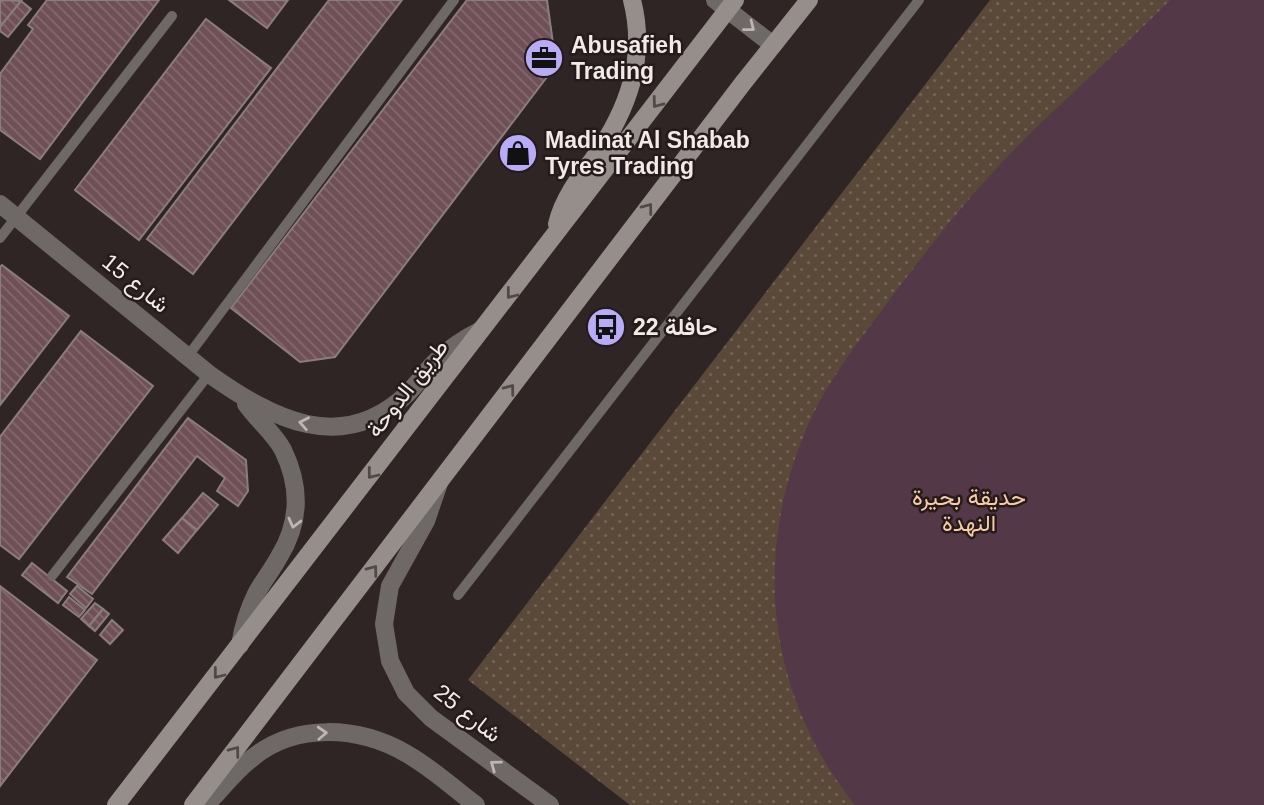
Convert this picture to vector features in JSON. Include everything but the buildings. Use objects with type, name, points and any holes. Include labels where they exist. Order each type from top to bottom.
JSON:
[{"type":"main road","points":[[553,240],[558,218],[567,198],[615,125],[632,82],[638,37],[632,0]]},
{"type":"main road","name":"طريق الدوحة","points":[[116,805],[553,240],[726,3]]},
{"type":"main road","points":[[193,805],[773,45],[801,3]]},
{"type":"street","points":[[726,3],[773,45]]},
{"type":"street","name":"شارع 15","points":[[0,204],[209,374],[266,411],[306,424],[336,426],[363,421],[396,404],[450,349],[484,328]]},
{"type":"street","name":"شارع 15","points":[[239,647],[252,603],[291,534],[297,498],[295,483],[282,449],[243,398]]},
{"type":"street","name":"شارع 25","points":[[440,482],[426,521],[390,586],[384,624],[390,661],[406,693],[431,718],[550,805]]},
{"type":"street","points":[[206,805],[252,757],[288,739],[328,732],[368,737],[406,754],[476,805]]},
{"type":"lane","points":[[188,356],[454,0]]},
{"type":"lane","points":[[458,595],[919,0]]},
{"type":"lane","points":[[0,238],[172,16]]},
{"type":"lane","points":[[52,576],[209,374]]},
{"type":"green space","name":"حديقة بحيرة النهدة","points":[[990,0],[1264,0],[1264,805],[630,805],[468,680]]},
{"type":"shaded area","name":"حديقة بحيرة النهدة","points":[[1170,0],[1264,0],[1264,805],[855,805],[825,762],[802,716],[786,669],[777,620],[775,570],[780,520],[791,470],[810,421],[825,392],[853,350],[961,208],[1032,132]]},
{"type":"place","name":"Abusafieh Trading","points":[[544,58]]},
{"type":"place","name":"Madinat Al Shabab Tyres Trading","points":[[518,153]]},
{"type":"place","name":"حافلة 22","points":[[606,327]]}]
